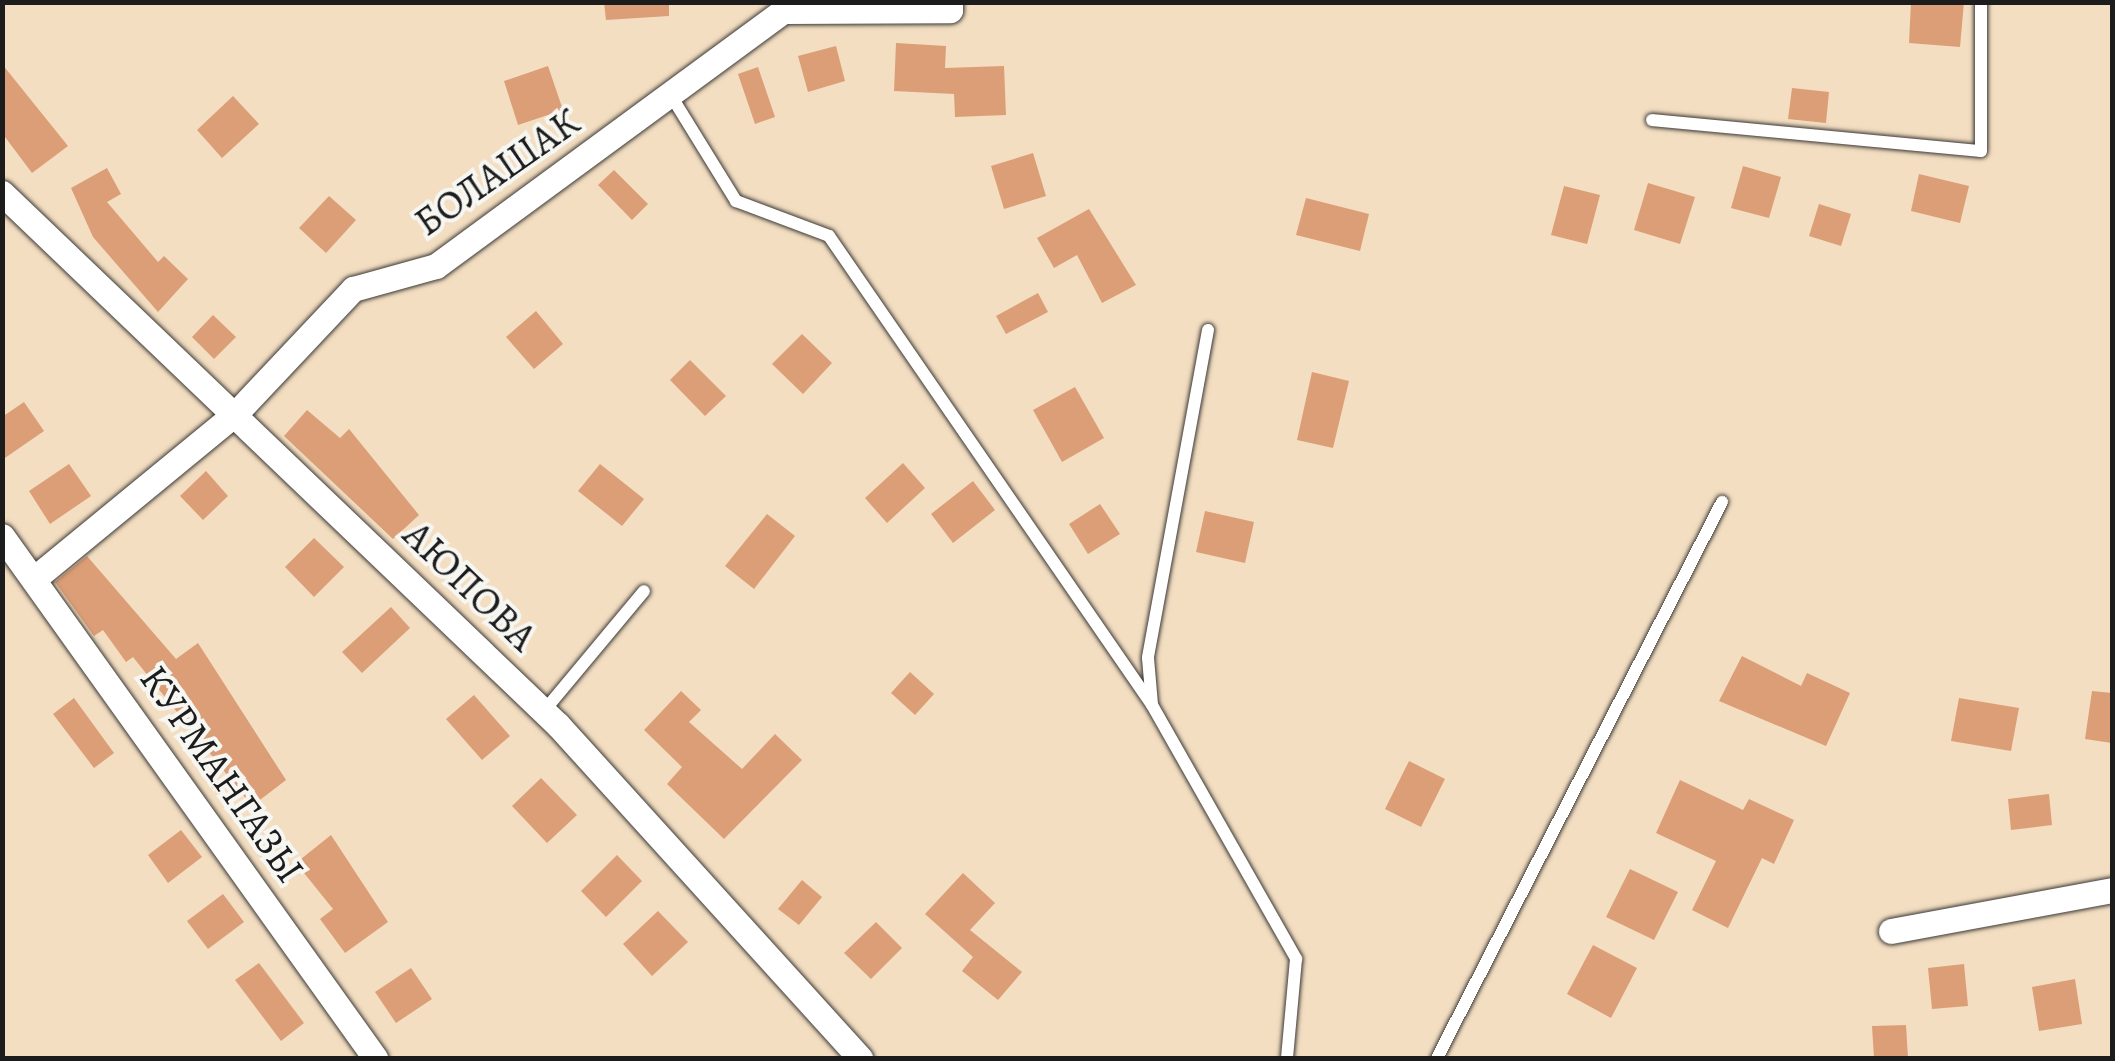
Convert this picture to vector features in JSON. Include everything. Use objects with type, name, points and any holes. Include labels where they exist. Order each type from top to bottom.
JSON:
[{"type":"street","name":"БОЛАШАК","points":[[34,578],[238,411],[353,289],[436,266],[783,11],[950,10],[950,2]]},
{"type":"street","name":"АЮПОВА","points":[[2,193],[40,238],[238,411],[544,712],[860,1058]]},
{"type":"street","name":"КУРМАНГАЗЫ","points":[[3,537],[374,1058]]},
{"type":"street","points":[[1891,930],[2112,890]]},
{"type":"lane","points":[[1652,120],[1981,152],[1982,2]]},
{"type":"lane","points":[[670,94],[736,200],[829,236],[1152,706],[1296,958],[1286,1058]]},
{"type":"lane","points":[[1152,706],[1148,658],[1208,330]]},
{"type":"lane","points":[[1437,1058],[1722,502]]},
{"type":"lane","points":[[544,712],[644,591]]},
{"type":"building","points":[[604,2],[669,2],[669,16],[606,20]]},
{"type":"building","points":[[1911,2],[1964,2],[1960,47],[1909,43]]},
{"type":"building","points":[[896,43],[946,46],[945,68],[1004,66],[1006,115],[955,117],[954,94],[894,91]]},
{"type":"building","points":[[836,46],[845,81],[808,92],[798,56]]},
{"type":"building","points":[[2,64],[68,146],[32,173],[2,133]]},
{"type":"building","points":[[548,66],[563,110],[518,125],[504,81]]},
{"type":"building","points":[[758,67],[775,117],[755,124],[738,74]]},
{"type":"building","points":[[1792,88],[1829,92],[1826,123],[1788,119]]},
{"type":"building","points":[[233,96],[259,124],[222,158],[197,130]]},
{"type":"building","points":[[1033,153],[1046,196],[1004,209],[991,166]]},
{"type":"building","points":[[1743,166],[1781,177],[1769,218],[1731,208]]},
{"type":"building","points":[[107,168],[121,194],[107,202],[158,262],[164,256],[188,279],[158,312],[93,237],[71,188]]},
{"type":"building","points":[[614,170],[648,204],[632,220],[598,185]]},
{"type":"building","points":[[1919,174],[1969,186],[1960,223],[1911,211]]},
{"type":"building","points":[[1648,183],[1695,197],[1680,244],[1634,230]]},
{"type":"building","points":[[1564,186],[1600,195],[1587,244],[1551,235]]},
{"type":"building","points":[[329,196],[356,220],[326,253],[299,228]]},
{"type":"building","points":[[1306,198],[1369,214],[1360,251],[1296,235]]},
{"type":"building","points":[[1819,204],[1851,214],[1841,246],[1809,236]]},
{"type":"building","points":[[1089,209],[1136,285],[1102,303],[1077,255],[1054,268],[1037,238]]},
{"type":"building","points":[[1038,293],[1048,312],[1006,334],[996,316]]},
{"type":"building","points":[[536,311],[563,344],[534,369],[506,337]]},
{"type":"building","points":[[213,315],[236,337],[214,359],[192,337]]},
{"type":"building","points":[[802,334],[832,363],[803,394],[772,364]]},
{"type":"building","points":[[690,360],[726,396],[705,416],[670,380]]},
{"type":"building","points":[[1312,372],[1349,381],[1333,448],[1297,440]]},
{"type":"building","points":[[1075,387],[1104,438],[1062,462],[1033,410]]},
{"type":"building","points":[[24,402],[44,431],[2,460],[2,417]]},
{"type":"building","points":[[307,410],[340,438],[349,429],[419,515],[393,539],[284,436]]},
{"type":"building","points":[[903,463],[925,488],[887,523],[865,498]]},
{"type":"building","points":[[69,464],[91,496],[50,524],[29,491]]},
{"type":"building","points":[[600,464],[644,499],[622,526],[578,491]]},
{"type":"building","points":[[206,471],[228,496],[203,520],[180,496]]},
{"type":"building","points":[[973,481],[995,510],[953,543],[931,514]]},
{"type":"building","points":[[1100,504],[1120,534],[1088,554],[1069,524]]},
{"type":"building","points":[[1205,511],[1254,522],[1245,563],[1196,552]]},
{"type":"building","points":[[767,514],[795,536],[754,589],[725,566]]},
{"type":"building","points":[[314,538],[344,567],[314,597],[285,567]]},
{"type":"building","points":[[87,556],[176,659],[198,643],[286,780],[252,806],[133,657],[126,662],[103,630],[94,636],[55,582]]},
{"type":"building","points":[[391,607],[410,628],[362,673],[342,652]]},
{"type":"building","points":[[1742,656],[1801,686],[1807,673],[1850,693],[1826,746],[1719,701]]},
{"type":"building","points":[[910,672],[934,694],[915,715],[891,693]]},
{"type":"building","points":[[681,691],[701,710],[689,722],[742,769],[775,734],[802,760],[724,839],[667,784],[682,767],[644,730]]},
{"type":"building","points":[[2092,691],[2112,693],[2112,743],[2085,739]]},
{"type":"building","points":[[474,695],[510,736],[482,760],[446,719]]},
{"type":"building","points":[[74,698],[114,753],[94,768],[53,714]]},
{"type":"building","points":[[1959,698],[2019,708],[2011,751],[1951,741]]},
{"type":"building","points":[[1409,761],[1445,779],[1421,827],[1385,809]]},
{"type":"building","points":[[541,778],[577,815],[547,843],[512,806]]},
{"type":"building","points":[[1680,780],[1743,810],[1749,799],[1794,820],[1774,864],[1762,858],[1728,928],[1692,910],[1716,861],[1656,833]]},
{"type":"building","points":[[2049,794],[2052,825],[2011,830],[2008,799]]},
{"type":"building","points":[[181,830],[202,857],[168,883],[148,855]]},
{"type":"building","points":[[331,835],[388,922],[345,953],[320,919],[333,909],[296,863]]},
{"type":"building","points":[[617,855],[642,881],[606,917],[581,891]]},
{"type":"building","points":[[1630,869],[1678,892],[1654,940],[1606,917]]},
{"type":"building","points":[[963,873],[995,903],[970,930],[1022,972],[998,1000],[962,971],[973,957],[925,914]]},
{"type":"building","points":[[802,880],[822,897],[799,925],[778,909]]},
{"type":"building","points":[[223,894],[244,922],[208,949],[187,921]]},
{"type":"building","points":[[658,911],[688,942],[652,976],[623,944]]},
{"type":"building","points":[[876,922],[902,948],[871,979],[844,953]]},
{"type":"building","points":[[1593,945],[1637,968],[1611,1018],[1567,994]]},
{"type":"building","points":[[259,963],[304,1023],[281,1041],[235,980]]},
{"type":"building","points":[[1964,964],[1968,1006],[1932,1009],[1928,968]]},
{"type":"building","points":[[411,968],[432,999],[396,1023],[375,992]]},
{"type":"building","points":[[2075,979],[2082,1024],[2039,1031],[2032,987]]},
{"type":"building","points":[[1906,1025],[1908,1058],[1874,1058],[1872,1026]]}]
